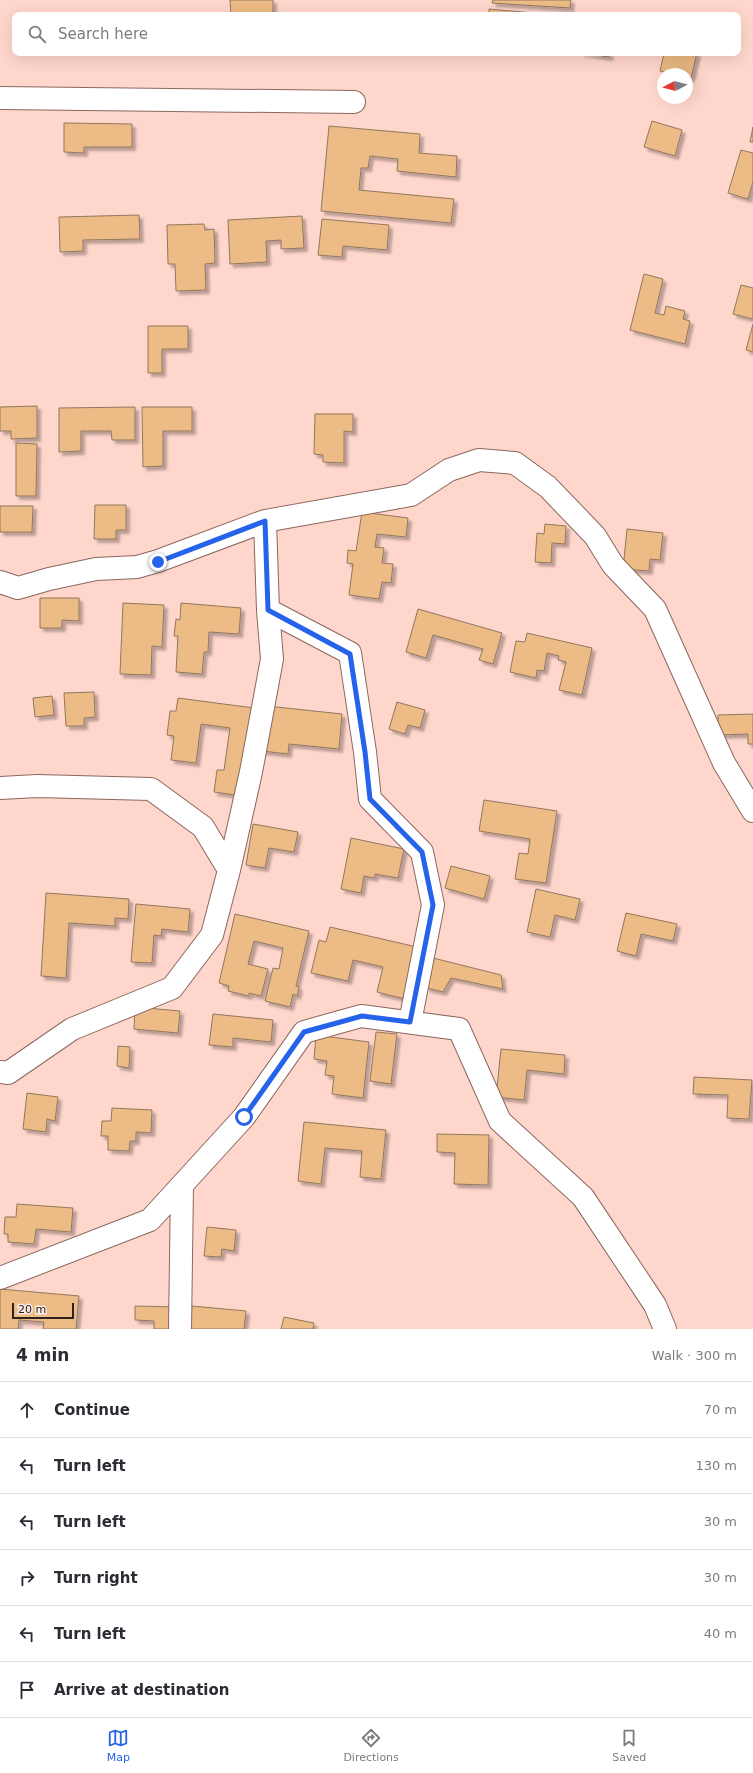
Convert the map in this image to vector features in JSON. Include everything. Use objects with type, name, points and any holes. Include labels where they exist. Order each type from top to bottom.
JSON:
[{"type":"street","points":[[0,98],[354,102]]},
{"type":"street","points":[[0,582],[18,588],[49,579],[96,569],[136,567],[158,562],[265,521],[412,495],[449,470],[479,460],[515,462],[548,487],[595,536],[612,565],[655,610],[724,763],[753,811]]},
{"type":"street","points":[[0,1072],[8,1073],[72,1029],[172,988],[212,935],[229,870],[251,772],[272,659],[268,610],[265,521]]},
{"type":"street","points":[[268,610],[350,654],[365,752],[370,799],[422,852],[433,905],[410,1022]]},
{"type":"street","points":[[0,788],[37,786],[151,789],[203,827],[229,870]]},
{"type":"street","points":[[0,1278],[150,1220],[244,1117],[304,1032],[362,1016],[459,1029],[500,1121],[583,1198],[656,1305],[665,1329]]},
{"type":"street","points":[[180,1329],[182,1186]]},
{"type":"building","points":[[230,0],[273,0],[273,12],[231,12]]},
{"type":"building","points":[[493,0],[571,0],[570,8],[492,3]]},
{"type":"building","points":[[489,9],[523,12],[489,12]]},
{"type":"building","points":[[663,56],[696,56],[693,70],[693,68],[661,68]]},
{"type":"building","points":[[652,121],[682,130],[675,156],[644,147]]},
{"type":"building","points":[[64,123],[132,124],[132,147],[84,147],[84,153],[64,152]]},
{"type":"building","points":[[329,126],[420,134],[419,153],[457,156],[456,177],[397,171],[398,159],[370,156],[368,168],[361,168],[359,190],[454,199],[451,223],[321,211]]},
{"type":"building","points":[[753,127],[753,142],[750,142]]},
{"type":"building","points":[[741,150],[753,153],[753,182],[748,199],[728,193]]},
{"type":"building","points":[[139,215],[140,239],[83,240],[83,251],[60,252],[59,217]]},
{"type":"building","points":[[302,216],[304,248],[281,249],[281,240],[266,241],[267,262],[230,264],[228,220]]},
{"type":"building","points":[[322,219],[389,225],[387,250],[343,246],[342,257],[318,255]]},
{"type":"building","points":[[204,224],[205,230],[214,229],[215,263],[205,264],[206,290],[176,291],[175,264],[168,264],[167,225]]},
{"type":"building","points":[[644,274],[663,279],[655,313],[664,315],[666,306],[685,311],[683,319],[690,321],[685,344],[630,330]]},
{"type":"building","points":[[741,285],[753,288],[753,319],[733,314]]},
{"type":"building","points":[[753,324],[753,352],[746,350]]},
{"type":"building","points":[[148,326],[188,326],[188,349],[162,349],[162,373],[148,373]]},
{"type":"building","points":[[37,406],[37,438],[11,439],[11,431],[0,431],[0,407]]},
{"type":"building","points":[[135,407],[135,440],[112,440],[111,431],[81,431],[81,451],[59,452],[59,408]]},
{"type":"building","points":[[142,407],[192,407],[192,431],[163,431],[163,466],[143,467]]},
{"type":"building","points":[[315,414],[353,414],[353,432],[344,431],[344,463],[323,462],[323,455],[314,454]]},
{"type":"building","points":[[16,443],[37,444],[36,496],[16,496]]},
{"type":"building","points":[[95,505],[126,505],[126,530],[116,530],[116,539],[94,539]]},
{"type":"building","points":[[0,506],[33,506],[32,532],[0,532]]},
{"type":"building","points":[[362,512],[408,518],[406,537],[377,534],[375,547],[384,548],[382,563],[393,564],[391,583],[382,582],[379,599],[349,595],[353,564],[347,563],[348,550],[356,551]]},
{"type":"building","points":[[545,524],[566,526],[565,544],[552,543],[551,563],[535,562],[537,533],[544,534]]},
{"type":"building","points":[[627,529],[663,533],[660,560],[650,559],[649,571],[623,569]]},
{"type":"building","points":[[40,598],[79,598],[79,621],[62,620],[62,628],[40,628]]},
{"type":"building","points":[[123,603],[164,605],[162,647],[152,646],[151,675],[120,674]]},
{"type":"building","points":[[181,603],[241,608],[239,634],[209,632],[208,652],[204,652],[202,674],[176,672],[178,636],[174,636],[176,619],[180,620]]},
{"type":"building","points":[[418,609],[502,633],[493,664],[479,660],[483,649],[433,635],[426,658],[406,652]]},
{"type":"building","points":[[527,633],[592,648],[582,695],[559,690],[566,662],[558,660],[559,656],[547,653],[544,671],[537,670],[536,678],[510,672],[516,641],[525,642]]},
{"type":"building","points":[[94,692],[95,717],[84,718],[84,726],[66,726],[64,693]]},
{"type":"building","points":[[52,696],[54,715],[35,717],[33,698]]},
{"type":"building","points":[[178,698],[254,708],[243,796],[214,792],[217,770],[224,770],[230,728],[201,724],[196,763],[171,760],[174,736],[167,735],[170,711],[176,711]]},
{"type":"building","points":[[397,702],[425,710],[420,728],[408,725],[405,734],[389,729]]},
{"type":"building","points":[[267,706],[342,714],[339,749],[289,744],[288,754],[262,751]]},
{"type":"building","points":[[753,714],[753,744],[748,744],[748,734],[718,735],[718,715]]},
{"type":"building","points":[[484,800],[557,811],[546,883],[515,879],[519,853],[528,854],[530,839],[479,831]]},
{"type":"building","points":[[253,824],[298,832],[294,852],[269,848],[265,868],[246,865]]},
{"type":"building","points":[[351,838],[404,849],[398,878],[375,874],[374,878],[364,876],[361,893],[341,889]]},
{"type":"building","points":[[451,866],[490,876],[484,899],[445,888]]},
{"type":"building","points":[[536,889],[580,899],[575,920],[555,915],[550,937],[527,932]]},
{"type":"building","points":[[46,893],[129,899],[128,919],[115,918],[115,926],[69,923],[66,978],[41,976]]},
{"type":"building","points":[[136,904],[190,909],[188,932],[162,929],[161,936],[154,935],[152,963],[131,962]]},
{"type":"building","points":[[626,913],[677,924],[673,941],[641,934],[636,956],[617,951]]},
{"type":"building","points":[[235,914],[309,931],[296,986],[299,987],[297,996],[293,994],[290,1007],[265,1001],[273,968],[279,969],[283,948],[254,941],[248,964],[268,969],[261,996],[249,993],[249,996],[228,991],[229,986],[219,983]]},
{"type":"building","points":[[330,927],[417,947],[405,999],[377,992],[383,967],[353,960],[348,981],[311,973],[319,940],[326,942]]},
{"type":"building","points":[[433,958],[501,975],[503,989],[451,978],[443,992],[426,988]]},
{"type":"building","points":[[135,1007],[180,1011],[178,1033],[134,1029]]},
{"type":"building","points":[[213,1014],[273,1020],[271,1042],[233,1038],[233,1047],[209,1045]]},
{"type":"building","points":[[376,1032],[397,1034],[391,1084],[370,1081]]},
{"type":"building","points":[[316,1035],[369,1042],[363,1098],[332,1094],[334,1076],[325,1075],[327,1061],[314,1059]]},
{"type":"building","points":[[118,1046],[130,1047],[129,1068],[117,1066]]},
{"type":"building","points":[[501,1049],[565,1055],[564,1074],[527,1070],[524,1100],[496,1097]]},
{"type":"building","points":[[694,1077],[752,1080],[749,1119],[727,1118],[728,1095],[693,1094]]},
{"type":"building","points":[[27,1093],[58,1097],[55,1121],[47,1119],[46,1132],[23,1129]]},
{"type":"building","points":[[112,1108],[152,1110],[151,1133],[136,1132],[136,1141],[130,1141],[129,1151],[108,1150],[108,1136],[101,1136],[102,1121],[111,1121]]},
{"type":"building","points":[[304,1122],[386,1130],[381,1179],[360,1177],[362,1151],[325,1148],[321,1184],[298,1181]]},
{"type":"building","points":[[437,1134],[489,1135],[488,1185],[454,1184],[455,1153],[437,1152]]},
{"type":"building","points":[[17,1204],[73,1208],[71,1232],[36,1229],[34,1244],[8,1242],[8,1234],[4,1234],[5,1217],[16,1217]]},
{"type":"building","points":[[207,1227],[236,1230],[234,1251],[222,1249],[221,1257],[204,1256]]},
{"type":"building","points":[[0,1289],[79,1296],[76,1329],[43,1329],[44,1322],[19,1320],[18,1329],[0,1329]]},
{"type":"building","points":[[135,1306],[175,1307],[174,1329],[154,1329],[154,1321],[135,1320]]},
{"type":"building","points":[[192,1306],[246,1311],[244,1329],[190,1329]]},
{"type":"building","points":[[284,1317],[314,1323],[313,1329],[281,1329]]},
{"type":"route","points":[[158,562],[265,521],[268,610],[350,654],[365,752],[370,799],[422,852],[433,905],[410,1022],[362,1016],[304,1032],[244,1117]]}]
